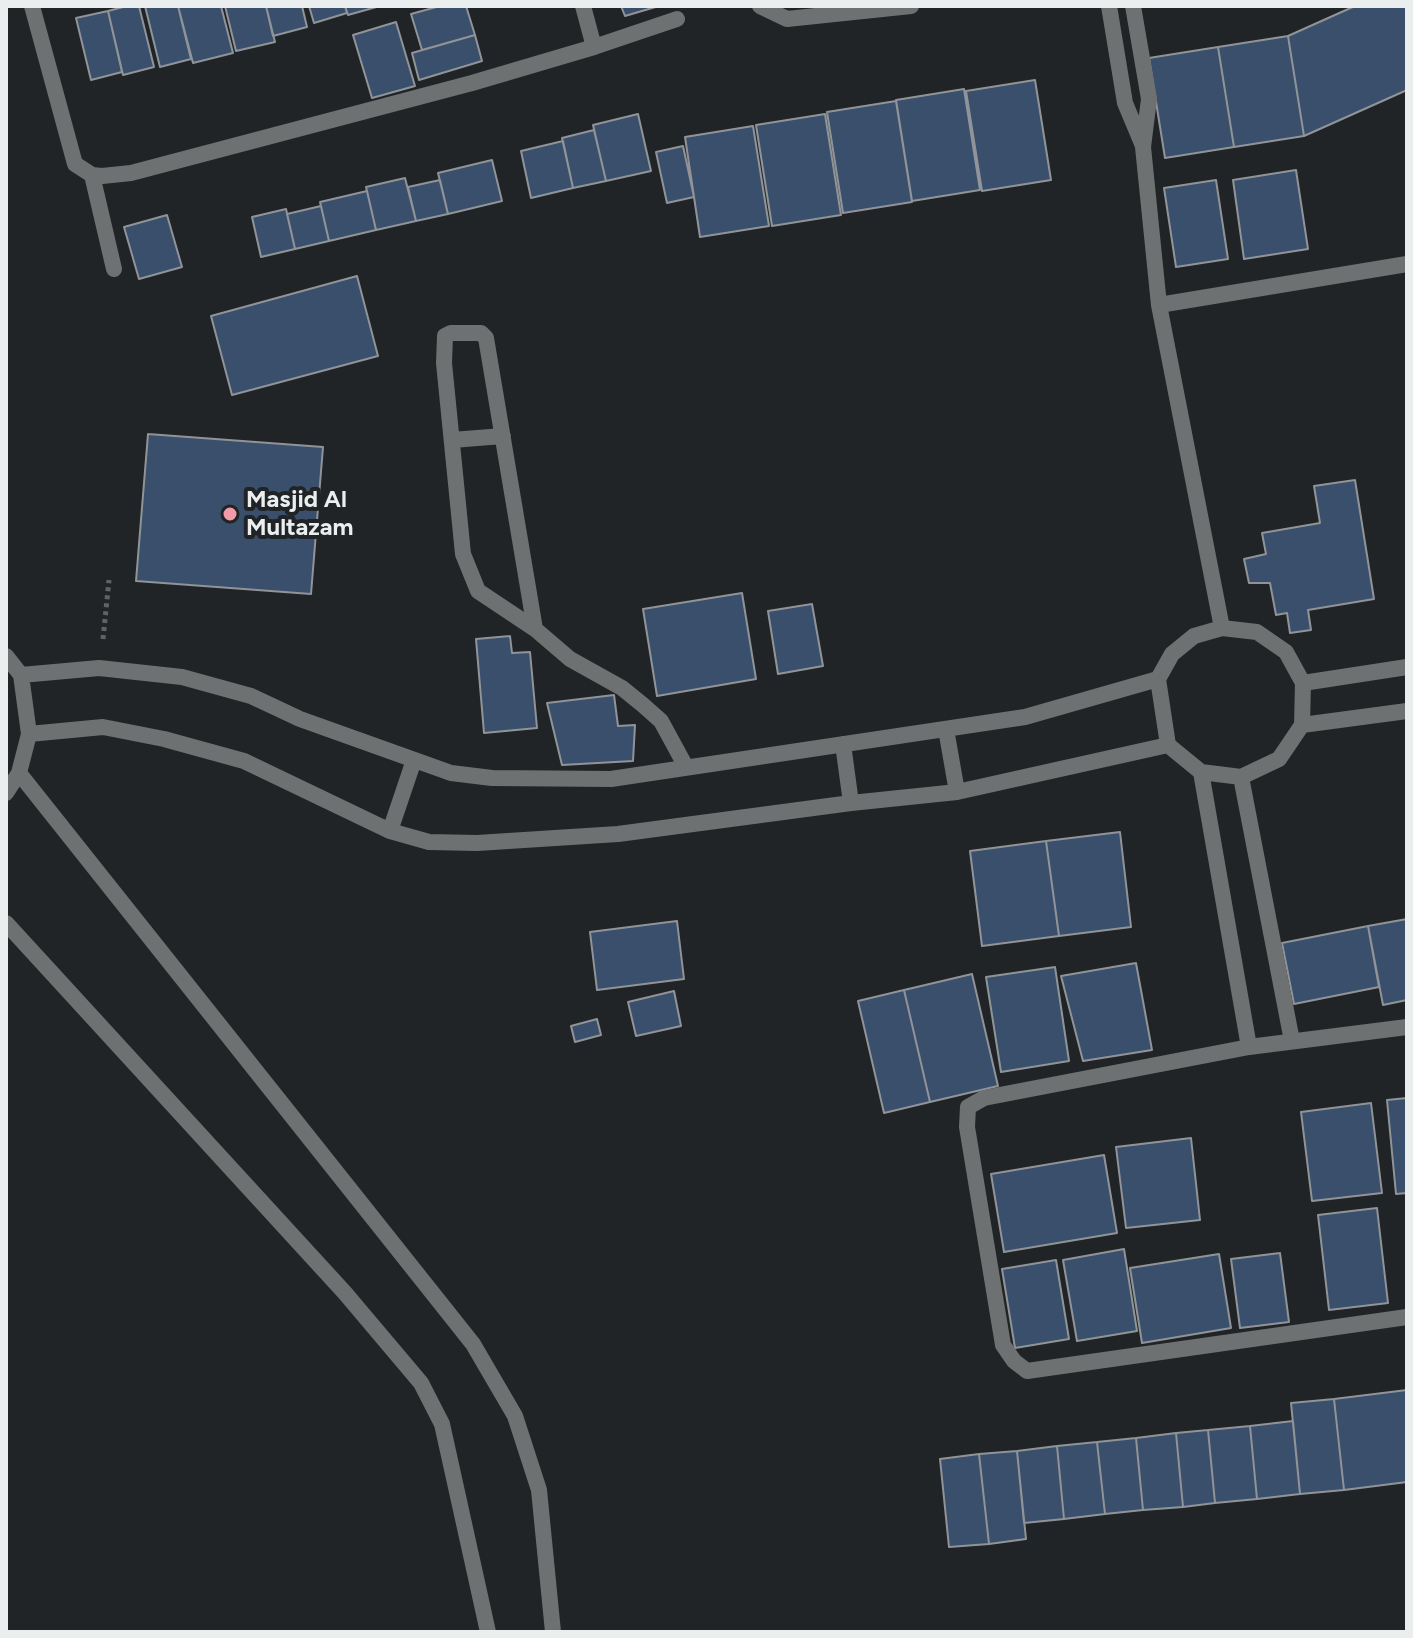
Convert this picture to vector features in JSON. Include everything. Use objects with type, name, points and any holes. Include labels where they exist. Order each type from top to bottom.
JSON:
[{"type":"street","points":[[32,6],[75,164],[92,175],[131,173],[472,83],[677,19]]},
{"type":"street","points":[[583,6],[594,47]]},
{"type":"street","points":[[760,6],[787,19],[911,6]]},
{"type":"street","points":[[1109,6],[1125,103],[1143,147]]},
{"type":"street","points":[[1133,6],[1149,99],[1143,147],[1159,305],[1222,628]]},
{"type":"street","points":[[92,175],[114,269]]},
{"type":"street","points":[[1159,305],[1407,264]]},
{"type":"street","points":[[535,629],[486,338],[481,333],[451,333],[445,336],[444,363],[463,554],[478,591],[535,629],[570,659],[622,688],[661,721],[686,767]]},
{"type":"street","points":[[452,440],[503,436]]},
{"type":"street","points":[[1222,628],[1257,632],[1286,652],[1303,683],[1302,725],[1279,759],[1241,777],[1201,772],[1168,745],[1158,679],[1172,654],[1194,636],[1222,628]]},
{"type":"street","points":[[6,656],[21,675],[29,734],[19,773],[6,793]]},
{"type":"street","points":[[1303,683],[1407,667]]},
{"type":"street","points":[[21,675],[99,668],[182,677],[251,696],[300,719],[451,773],[492,778],[611,779],[1025,717],[1158,679]]},
{"type":"street","points":[[1302,725],[1407,711]]},
{"type":"street","points":[[29,734],[103,727],[177,743],[244,761],[390,831],[429,842],[477,843],[618,834],[957,792],[1168,745]]},
{"type":"street","points":[[946,729],[957,792]]},
{"type":"street","points":[[843,744],[851,803]]},
{"type":"street","points":[[390,831],[414,760]]},
{"type":"street","points":[[1201,772],[1249,1047]]},
{"type":"street","points":[[19,773],[473,1344],[515,1416],[539,1490],[553,1632]]},
{"type":"street","points":[[1241,777],[1292,1041]]},
{"type":"street","points":[[6,923],[345,1293],[421,1383],[442,1424],[488,1632]]},
{"type":"street","points":[[1407,1027],[1249,1047],[984,1098],[968,1107],[967,1127],[1003,1345],[1014,1361],[1027,1371],[1407,1317]]},
{"type":"path","points":[[99,668],[109,580]]},
{"type":"building","points":[[139,6],[154,67],[123,75],[108,11]]},
{"type":"building","points":[[145,6],[178,6],[191,59],[160,67]]},
{"type":"building","points":[[178,6],[221,6],[233,53],[193,63]]},
{"type":"building","points":[[225,6],[266,6],[275,42],[236,51]]},
{"type":"building","points":[[266,6],[302,6],[307,27],[273,36]]},
{"type":"building","points":[[309,6],[345,6],[347,13],[314,23]]},
{"type":"building","points":[[345,6],[380,6],[348,15]]},
{"type":"building","points":[[440,6],[466,6],[475,35],[422,50],[411,14]]},
{"type":"building","points":[[621,6],[659,6],[625,16]]},
{"type":"building","points":[[1355,6],[1407,6],[1407,90],[1304,136],[1288,36]]},
{"type":"building","points":[[108,11],[122,72],[91,80],[76,18]]},
{"type":"building","points":[[396,22],[415,86],[372,98],[353,35]]},
{"type":"building","points":[[475,35],[482,61],[419,80],[412,53]]},
{"type":"building","points":[[1288,36],[1304,136],[1234,147],[1218,47]]},
{"type":"building","points":[[1218,47],[1234,147],[1165,158],[1149,58]]},
{"type":"building","points":[[1035,80],[1051,180],[982,191],[966,91]]},
{"type":"building","points":[[964,89],[980,190],[912,201],[896,100]]},
{"type":"building","points":[[896,101],[912,202],[843,213],[827,112]]},
{"type":"building","points":[[638,114],[651,171],[606,181],[593,125]]},
{"type":"building","points":[[825,114],[841,215],[772,226],[756,125]]},
{"type":"building","points":[[753,126],[769,226],[700,237],[685,137]]},
{"type":"building","points":[[594,130],[606,181],[573,188],[562,138]]},
{"type":"building","points":[[563,141],[573,188],[531,198],[521,151]]},
{"type":"building","points":[[683,146],[694,197],[667,203],[656,152]]},
{"type":"building","points":[[492,160],[502,201],[448,214],[438,173]]},
{"type":"building","points":[[1296,170],[1308,249],[1244,259],[1233,180]]},
{"type":"building","points":[[405,178],[416,221],[376,230],[366,187]]},
{"type":"building","points":[[440,180],[448,214],[416,221],[408,187]]},
{"type":"building","points":[[1216,180],[1228,259],[1176,267],[1164,188]]},
{"type":"building","points":[[367,191],[376,230],[329,241],[320,202]]},
{"type":"building","points":[[321,206],[329,241],[295,249],[287,214]]},
{"type":"building","points":[[286,209],[295,249],[261,257],[252,217]]},
{"type":"building","points":[[167,215],[182,267],[139,279],[124,227]]},
{"type":"building","points":[[357,276],[378,356],[232,395],[211,316]]},
{"type":"building","name":"Masjid Al Multazam","points":[[148,434],[323,447],[311,594],[136,581]]},
{"type":"building","points":[[1355,480],[1374,599],[1308,610],[1311,630],[1290,633],[1287,613],[1276,615],[1270,583],[1249,583],[1244,559],[1266,554],[1262,533],[1320,523],[1314,486]]},
{"type":"building","points":[[742,593],[756,679],[657,696],[643,609]]},
{"type":"building","points":[[812,604],[823,666],[778,674],[768,611]]},
{"type":"building","points":[[510,636],[512,653],[530,652],[537,728],[484,733],[476,639]]},
{"type":"building","points":[[614,695],[618,726],[635,725],[633,761],[562,765],[547,703]]},
{"type":"building","points":[[1120,832],[1131,927],[1059,936],[1046,841]]},
{"type":"building","points":[[1046,841],[1059,936],[982,946],[970,851]]},
{"type":"building","points":[[1407,919],[1407,1000],[1383,1005],[1368,926]]},
{"type":"building","points":[[677,921],[684,979],[597,990],[590,932]]},
{"type":"building","points":[[1368,926],[1379,987],[1294,1004],[1282,943]]},
{"type":"building","points":[[1136,963],[1152,1050],[1083,1061],[1061,976]]},
{"type":"building","points":[[1055,967],[1069,1061],[1001,1072],[986,977]]},
{"type":"building","points":[[972,974],[998,1086],[930,1102],[904,990]]},
{"type":"building","points":[[904,990],[930,1102],[884,1113],[858,1001]]},
{"type":"building","points":[[674,991],[681,1026],[636,1036],[628,1002]]},
{"type":"building","points":[[597,1019],[601,1035],[575,1042],[571,1026]]},
{"type":"building","points":[[1407,1098],[1407,1193],[1396,1194],[1387,1100]]},
{"type":"building","points":[[1371,1103],[1382,1193],[1312,1201],[1301,1112]]},
{"type":"building","points":[[1191,1138],[1200,1220],[1126,1228],[1116,1147]]},
{"type":"building","points":[[1104,1155],[1117,1233],[1004,1252],[991,1174]]},
{"type":"building","points":[[1377,1208],[1388,1303],[1329,1310],[1318,1215]]},
{"type":"building","points":[[1124,1249],[1137,1331],[1077,1341],[1063,1260]]},
{"type":"building","points":[[1280,1253],[1289,1322],[1240,1328],[1231,1259]]},
{"type":"building","points":[[1219,1254],[1231,1328],[1142,1343],[1130,1268]]},
{"type":"building","points":[[1056,1260],[1069,1339],[1015,1348],[1002,1269]]},
{"type":"building","points":[[1407,1390],[1407,1482],[1344,1490],[1334,1399]]},
{"type":"building","points":[[1334,1399],[1344,1490],[1300,1494],[1291,1403]]},
{"type":"building","points":[[1293,1421],[1300,1494],[1257,1499],[1250,1426]]},
{"type":"building","points":[[1250,1426],[1257,1499],[1215,1503],[1208,1430]]},
{"type":"building","points":[[1208,1430],[1215,1503],[1183,1507],[1176,1433]]},
{"type":"building","points":[[1176,1433],[1183,1507],[1143,1510],[1136,1438]]},
{"type":"building","points":[[1136,1438],[1143,1510],[1105,1514],[1097,1442]]},
{"type":"building","points":[[1097,1442],[1105,1514],[1064,1519],[1057,1446]]},
{"type":"building","points":[[1057,1446],[1064,1519],[1024,1523],[1017,1451]]},
{"type":"building","points":[[1017,1451],[1026,1539],[989,1544],[979,1454]]},
{"type":"building","points":[[979,1454],[989,1544],[949,1547],[940,1459]]},
{"type":"place","name":"Masjid Al Multazam","points":[[230,514]]}]
